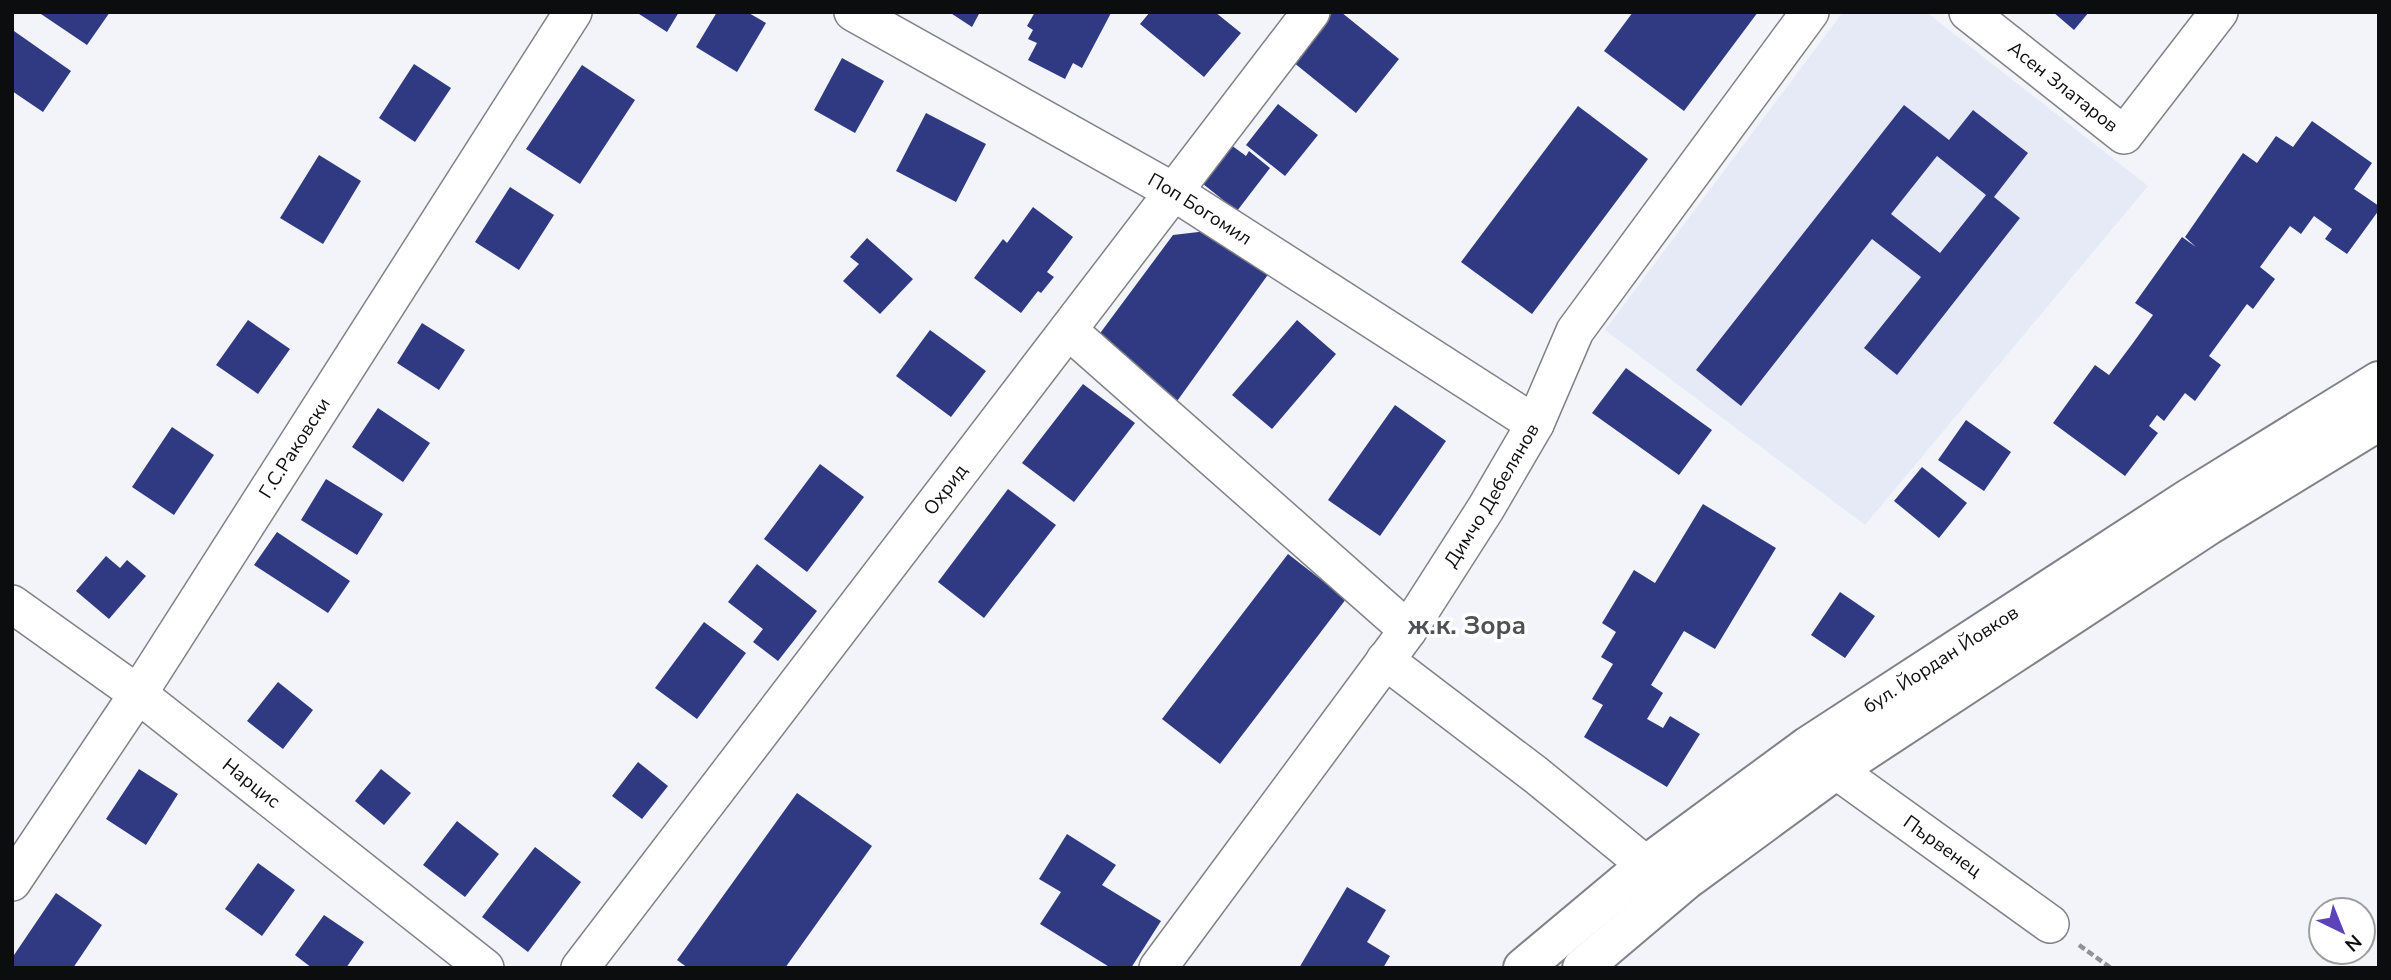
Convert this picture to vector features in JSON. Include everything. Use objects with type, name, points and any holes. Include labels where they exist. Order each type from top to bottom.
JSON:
[{"type":"street","name":"Г.С.Раковски","points":[[12,882],[138,694],[573,12]]},
{"type":"street","name":"Поп Богомил","points":[[853,12],[1174,192],[1535,424]]},
{"type":"street","name":"Охрид","points":[[580,968],[1311,12]]},
{"type":"street","name":"Димчо Дебелянов","points":[[1158,968],[1408,631],[1486,508],[1535,424],[1576,331],[1810,12]]},
{"type":"street","name":"Асен Златаров","points":[[1968,12],[2124,135],[2218,12]]},
{"type":"street","points":[[1069,330],[1408,631]]},
{"type":"street","name":"бул. Йордан Йовков","points":[[1523,968],[1646,865],[1808,746],[2176,506],[2379,381]]},
{"type":"street","name":"бул. Йордан Йовков","points":[[1582,968],[1686,880],[1836,770],[2209,524],[2379,421]]},
{"type":"street","name":"Нарцис","points":[[12,604],[138,694],[485,968]]},
{"type":"street","points":[[1385,660],[1536,775],[1646,865]]},
{"type":"street","name":"Първенец","points":[[1836,770],[2050,924]]},
{"type":"shaded area","points":[[1843,12],[1926,12],[2148,186],[1865,525],[1605,330]]},
{"type":"building","points":[[38,12],[110,12],[87,45]]},
{"type":"building","points":[[636,12],[679,12],[667,32]]},
{"type":"building","points":[[717,12],[747,12],[766,23],[737,72],[696,47]]},
{"type":"building","points":[[949,12],[980,12],[972,27]]},
{"type":"building","points":[[1035,12],[1111,13],[1082,68],[1073,63],[1065,79],[1028,60],[1037,43],[1028,39],[1033,30],[1027,26]]},
{"type":"building","points":[[1150,12],[1215,12],[1241,33],[1204,77],[1140,24]]},
{"type":"building","points":[[1333,12],[1341,12],[1399,59],[1356,113],[1293,62]]},
{"type":"building","points":[[1633,12],[1758,12],[1684,111],[1604,51]]},
{"type":"building","points":[[2053,12],[2089,12],[2074,30]]},
{"type":"building","points":[[14,31],[71,71],[43,112],[12,91]]},
{"type":"building","points":[[842,58],[884,81],[855,133],[814,110]]},
{"type":"building","points":[[414,64],[451,88],[415,142],[379,118]]},
{"type":"building","points":[[582,65],[635,100],[580,184],[526,149]]},
{"type":"building","points":[[1278,104],[1318,135],[1285,176],[1246,145]]},
{"type":"building","points":[[1904,105],[1949,140],[1973,110],[2028,153],[1994,197],[2020,218],[1897,375],[1864,348],[1921,277],[1872,239],[1741,406],[1696,370]],"holes":[[[1937,156],[1986,195],[1940,253],[1891,214]]]},
{"type":"building","points":[[1578,106],[1648,159],[1532,314],[1461,262]]},
{"type":"building","points":[[926,113],[986,144],[956,202],[896,171]]},
{"type":"building","points":[[2312,121],[2372,163],[2354,189],[2379,206],[2379,210],[2347,254],[2325,239],[2332,229],[2314,216],[2301,234],[2290,226],[2260,267],[2275,279],[2253,309],[2247,304],[2209,356],[2221,365],[2195,401],[2185,393],[2164,421],[2157,415],[2149,426],[2158,433],[2125,476],[2053,423],[2095,365],[2109,375],[2153,315],[2135,303],[2182,237],[2196,247],[2185,237],[2243,153],[2257,163],[2276,136],[2293,147]]},
{"type":"building","points":[[1227,142],[1246,156],[1249,151],[1270,168],[1237,211],[1198,180]]},
{"type":"building","points":[[319,155],[361,181],[323,244],[280,218]]},
{"type":"building","points":[[510,187],[554,215],[519,270],[475,242]]},
{"type":"building","points":[[1033,207],[1073,237],[1047,272],[1054,277],[1041,293],[1038,291],[1021,313],[974,278],[1003,239],[1007,243]]},
{"type":"building","points":[[1207,231],[1272,269],[1175,404],[1098,336],[1173,235]]},
{"type":"building","points":[[867,238],[913,279],[880,314],[843,281],[859,264],[850,257]]},
{"type":"building","points":[[248,320],[290,349],[258,394],[216,365]]},
{"type":"building","points":[[1297,320],[1336,354],[1272,429],[1232,395]]},
{"type":"building","points":[[422,323],[465,350],[439,390],[397,363]]},
{"type":"building","points":[[930,330],[986,371],[951,417],[896,376]]},
{"type":"building","points":[[1626,368],[1712,430],[1679,475],[1592,413]]},
{"type":"building","points":[[1083,384],[1135,423],[1074,502],[1022,463]]},
{"type":"building","points":[[1395,405],[1446,441],[1380,536],[1328,500]]},
{"type":"building","points":[[378,408],[430,443],[403,482],[352,447]]},
{"type":"building","points":[[1966,420],[2011,452],[1984,491],[1938,460]]},
{"type":"building","points":[[172,427],[214,455],[174,515],[132,487]]},
{"type":"building","points":[[820,464],[864,497],[807,572],[764,539]]},
{"type":"building","points":[[1922,467],[1967,503],[1939,538],[1894,501]]},
{"type":"building","points":[[326,479],[383,514],[357,555],[301,520]]},
{"type":"building","points":[[1008,489],[1056,525],[984,618],[938,582]]},
{"type":"building","points":[[1703,504],[1776,548],[1715,649],[1684,631],[1651,685],[1663,693],[1647,719],[1663,728],[1670,716],[1700,734],[1667,787],[1584,737],[1603,705],[1592,699],[1613,664],[1601,657],[1616,632],[1602,623],[1634,570],[1655,583]]},
{"type":"building","points":[[277,532],[350,581],[328,613],[254,565]]},
{"type":"building","points":[[1288,554],[1346,599],[1220,764],[1162,719]]},
{"type":"building","points":[[106,556],[120,568],[127,560],[146,576],[109,619],[76,591]]},
{"type":"building","points":[[757,564],[817,611],[778,661],[753,642],[763,629],[728,602]]},
{"type":"building","points":[[1840,592],[1875,616],[1845,658],[1811,635]]},
{"type":"building","points":[[704,622],[746,653],[697,719],[655,688]]},
{"type":"building","points":[[278,682],[313,710],[283,749],[247,721]]},
{"type":"building","points":[[638,762],[668,786],[642,819],[612,796]]},
{"type":"building","points":[[139,769],[178,794],[146,845],[106,819]]},
{"type":"building","points":[[381,769],[411,793],[384,825],[355,801]]},
{"type":"building","points":[[797,793],[872,846],[785,968],[688,968],[677,960]]},
{"type":"building","points":[[457,821],[499,854],[465,897],[423,865]]},
{"type":"building","points":[[1067,834],[1116,865],[1102,885],[1161,921],[1131,968],[1111,968],[1040,924],[1061,892],[1039,879]]},
{"type":"building","points":[[535,847],[581,882],[528,952],[482,917]]},
{"type":"building","points":[[258,863],[295,890],[262,936],[225,909]]},
{"type":"building","points":[[1347,887],[1386,910],[1367,942],[1390,956],[1383,968],[1299,968]]},
{"type":"building","points":[[56,893],[102,925],[73,968],[12,968],[12,958]]},
{"type":"building","points":[[324,915],[364,942],[346,968],[312,968],[295,955]]},
{"type":"district","name":"ж.к. Зора","points":[[1467,625]]}]
